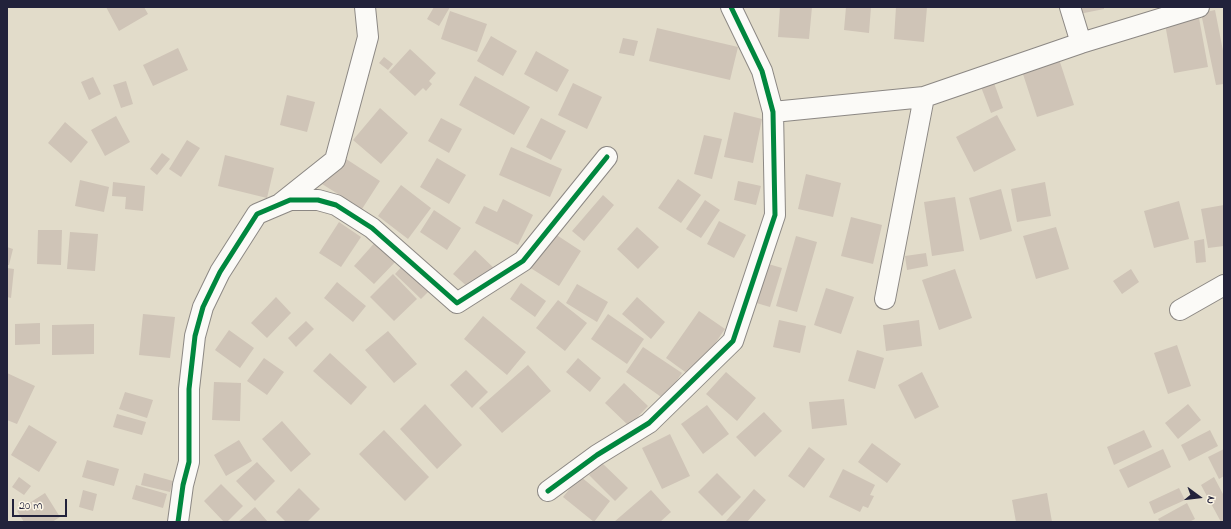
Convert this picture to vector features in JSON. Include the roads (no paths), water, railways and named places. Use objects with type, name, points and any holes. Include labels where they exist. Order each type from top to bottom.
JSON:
[{"type":"street","points":[[279,204],[335,160],[368,36],[365,7]]},
{"type":"street","points":[[548,491],[597,455],[649,423],[733,341],[775,215],[773,112],[762,71],[731,7]]},
{"type":"street","points":[[1070,7],[1081,43]]},
{"type":"street","points":[[773,112],[924,97],[1081,43],[1199,7]]},
{"type":"street","points":[[885,299],[924,97]]},
{"type":"street","points":[[178,522],[183,485],[189,462],[189,389],[195,336],[203,307],[220,272],[257,214],[290,200],[318,200],[336,205],[372,228],[457,303],[523,261],[607,157]]},
{"type":"street","points":[[1180,310],[1224,285]]}]
